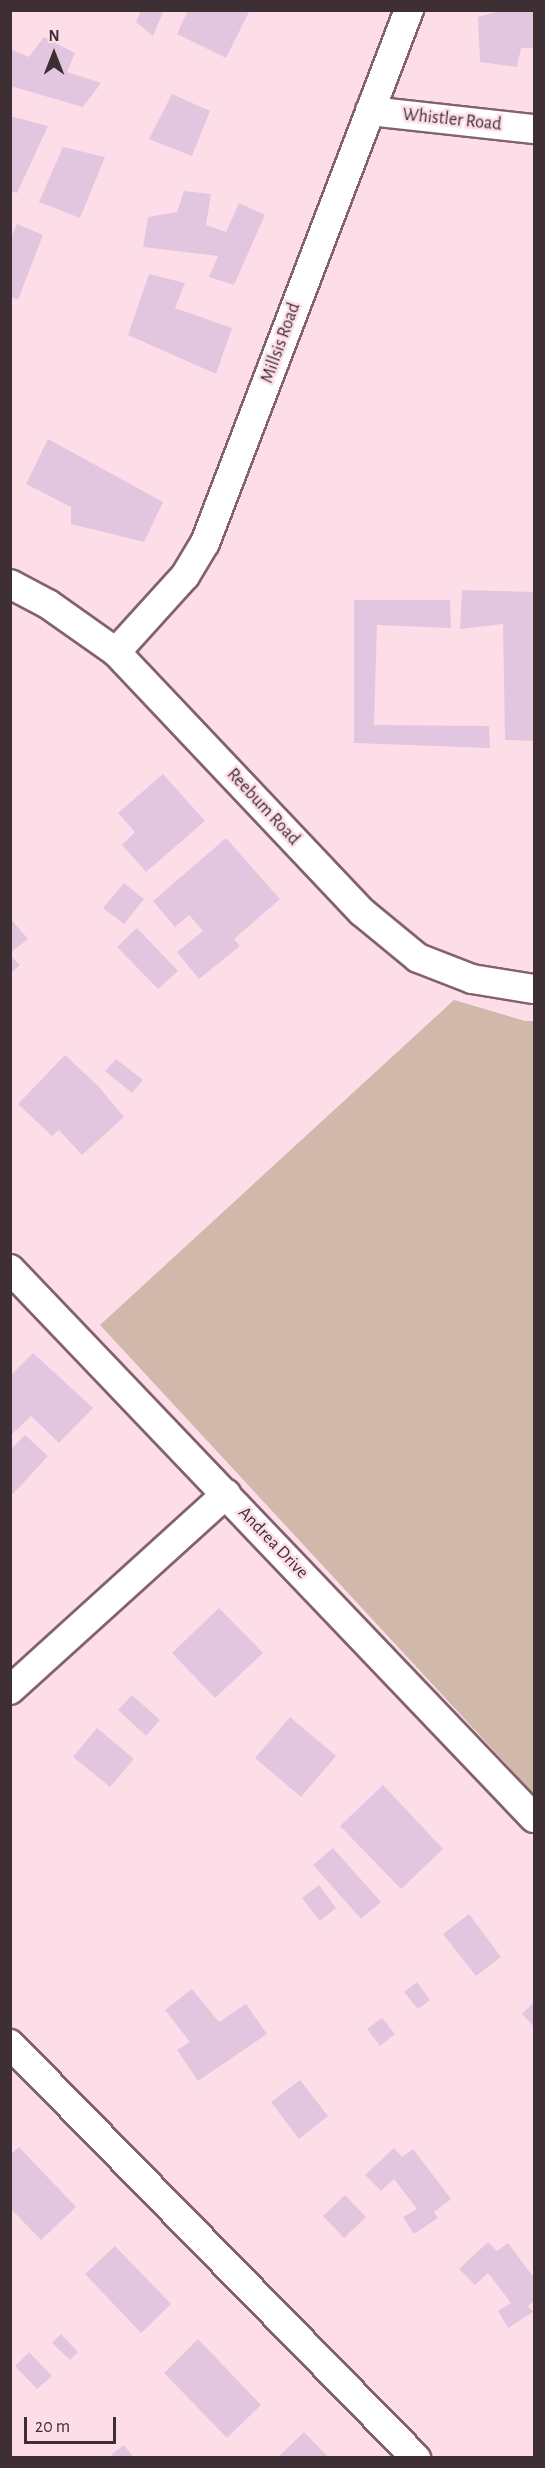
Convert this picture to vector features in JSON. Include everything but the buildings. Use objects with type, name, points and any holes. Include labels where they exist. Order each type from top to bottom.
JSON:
[{"type":"street","name":"Millsis Road","points":[[116,652],[185,576],[205,543],[409,10]]},
{"type":"street","name":"Whistler Road","points":[[370,111],[534,129]]},
{"type":"street","name":"Reebum Road","points":[[10,584],[48,604],[116,652],[362,912],[418,958],[472,978],[534,989]]},
{"type":"street","name":"Andrea Drive","points":[[10,1269],[534,1818]]},
{"type":"street","points":[[10,1690],[226,1494]]},
{"type":"street","points":[[10,2044],[416,2457]]},
{"type":"shaded area","points":[[454,1000],[525,1021],[534,1021],[534,1794],[100,1325]]}]
